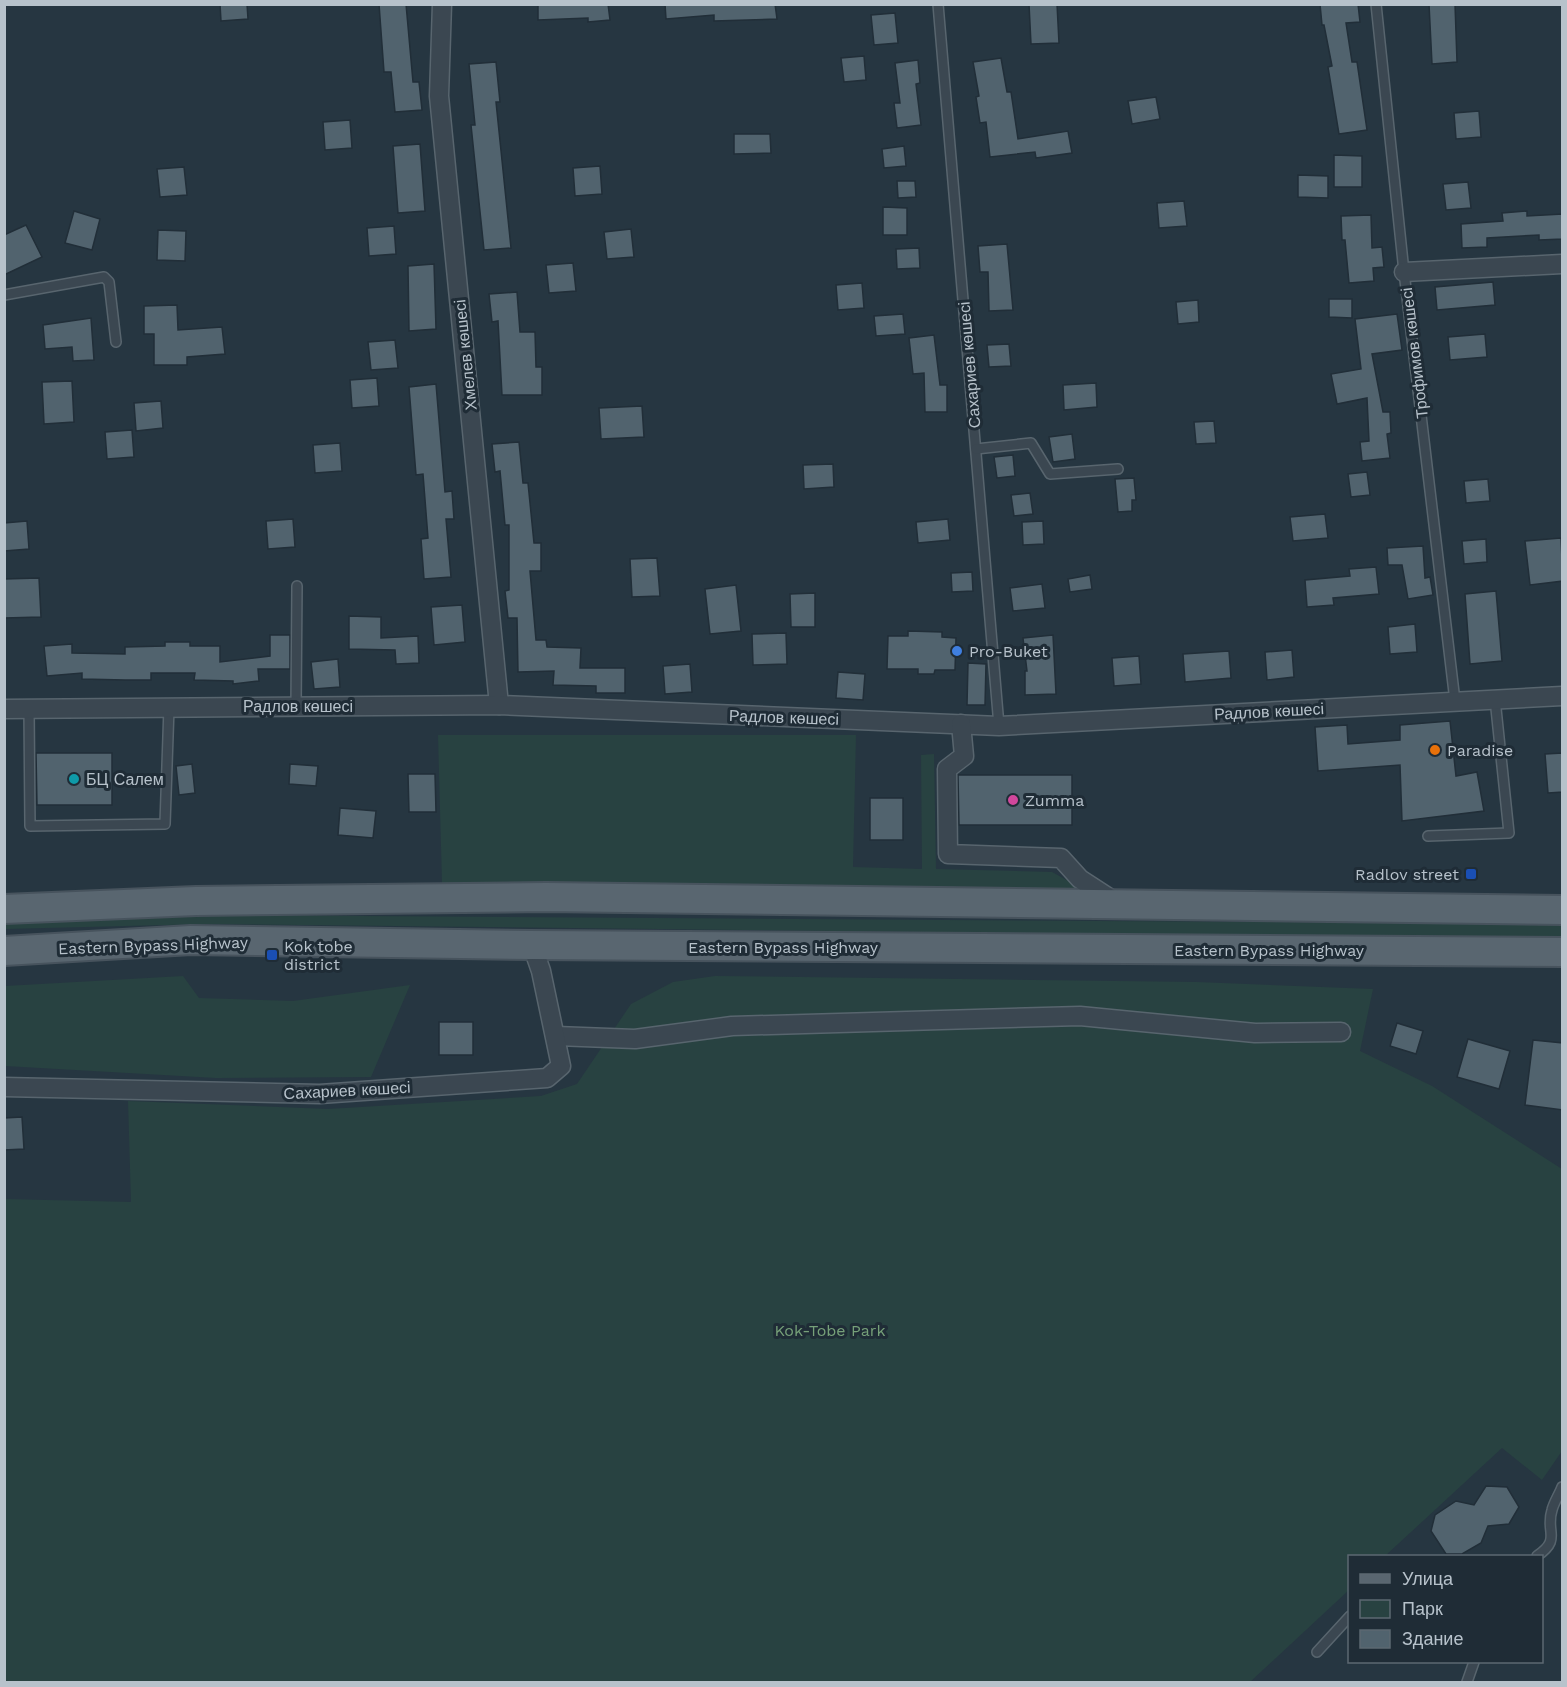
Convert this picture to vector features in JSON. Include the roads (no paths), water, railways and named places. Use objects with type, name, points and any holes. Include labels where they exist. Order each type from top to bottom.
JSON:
[{"type":"main road","points":[[4,909],[196,901],[546,897],[1563,910]]},
{"type":"main road","name":"Eastern Bypass Highway","points":[[4,951],[191,940],[532,945],[1563,952]]},
{"type":"street","name":"Хмелев көшесі","points":[[442,4],[439,96],[499,705]]},
{"type":"street","points":[[1404,272],[1563,264]]},
{"type":"street","name":"Радлов көшесі","points":[[4,708],[499,705],[999,726],[1563,696]]},
{"type":"street","points":[[961,724],[964,756],[947,769],[948,854],[1061,858],[1080,879],[1119,904]]},
{"type":"street","name":"Сахариев көшесі","points":[[4,1087],[320,1094],[547,1078],[561,1066],[541,971],[532,945]]},
{"type":"street","points":[[556,1036],[635,1039],[732,1026],[1080,1016],[1255,1033],[1341,1032]]},
{"type":"lane","name":"Сахариев көшесі","points":[[938,4],[999,726]]},
{"type":"lane","name":"Трофимов көшесі","points":[[1376,4],[1404,272],[1455,701]]},
{"type":"lane","points":[[4,294],[104,277],[109,282],[116,342]]},
{"type":"lane","points":[[976,449],[1031,443],[1050,474],[1118,469]]},
{"type":"lane","points":[[296,706],[297,586]]},
{"type":"lane","points":[[1428,836],[1509,833],[1495,699]]},
{"type":"lane","points":[[29,709],[30,826],[165,824],[169,707]]},
{"type":"lane","points":[[1540,1555],[1548,1549],[1552,1542],[1551,1511],[1563,1487]]},
{"type":"lane","points":[[1317,1652],[1348,1618]]},
{"type":"lane","points":[[1467,1683],[1474,1663]]},
{"type":"place","name":"Pro-Buket","points":[[957,651]]},
{"type":"place","name":"Paradise","points":[[1435,750]]},
{"type":"place","name":"БЦ Салем","points":[[74,779]]},
{"type":"place","name":"Zumma","points":[[1013,800]]},
{"type":"place","name":"Radlov street","points":[[1471,874]]},
{"type":"place","name":"Kok tobe district","points":[[272,955]]},
{"type":"park label","name":"Kok-Tobe Park","points":[[830,1330]]}]
